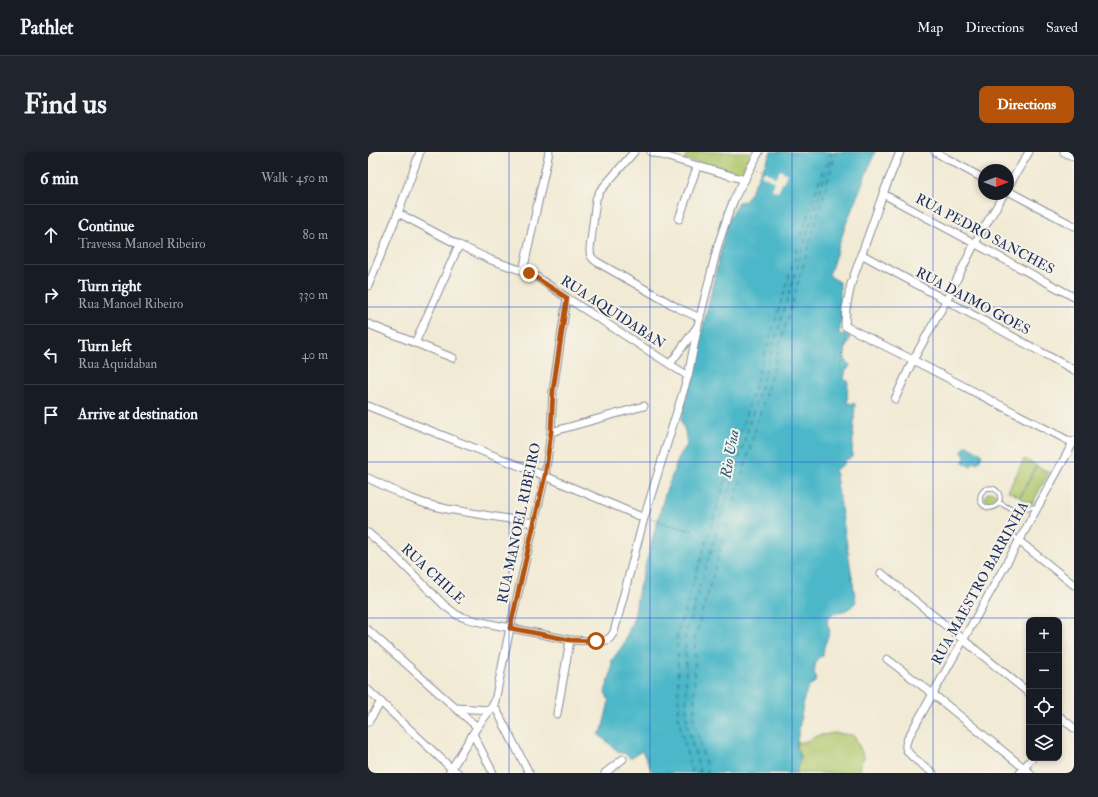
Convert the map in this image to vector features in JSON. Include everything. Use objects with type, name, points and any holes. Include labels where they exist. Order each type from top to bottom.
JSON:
[{"type":"street","points":[[368,286],[398,213],[420,152]]},
{"type":"street","points":[[523,271],[549,152]]},
{"type":"street","points":[[634,152],[600,191],[596,199],[590,254],[592,259],[678,308],[699,322]]},
{"type":"street","points":[[652,152],[697,167],[745,180]]},
{"type":"street","points":[[900,152],[883,194],[851,284],[847,300],[845,326],[1073,442]]},
{"type":"street","points":[[935,152],[978,175]]},
{"type":"street","points":[[1014,177],[1029,152]]},
{"type":"street","points":[[1064,152],[1074,157]]},
{"type":"street","points":[[368,406],[545,476],[644,518],[688,376],[699,322],[718,245],[735,197],[758,153]]},
{"type":"street","points":[[678,219],[697,167]]},
{"type":"street","name":"RUA PEDRO SANCHES","points":[[883,194],[1074,297]]},
{"type":"street","points":[[1014,195],[1074,226]]},
{"type":"street","points":[[895,399],[913,360],[946,301],[975,243],[1000,200]]},
{"type":"street","name":"RUA AQUIDABAN","points":[[398,213],[491,260],[523,271],[537,278],[688,376]]},
{"type":"street","points":[[415,343],[459,245]]},
{"type":"street","name":"RUA DAIMO GOES","points":[[861,254],[1074,370]]},
{"type":"street","name":"RUA MANOEL RIBEIRO","points":[[492,708],[545,476],[551,432],[553,390],[567,298]]},
{"type":"street","points":[[670,364],[699,322]]},
{"type":"street","points":[[368,324],[453,358]]},
{"type":"street","points":[[551,432],[644,406]]},
{"type":"street","name":"RUA MAESTRO BARRINHA","points":[[933,773],[913,757],[907,750],[906,744],[908,738],[1073,442]]},
{"type":"street","points":[[368,478],[407,497],[426,504],[447,509],[534,523]]},
{"type":"street","name":"RUA CHILE","points":[[368,533],[392,553],[444,605],[457,615],[470,620],[570,640],[604,641],[610,638],[614,632],[644,518]]},
{"type":"street","points":[[1019,541],[1074,585]]},
{"type":"street","points":[[881,573],[1026,691]]},
{"type":"street","points":[[368,630],[455,708],[475,731],[493,773]]},
{"type":"street","points":[[557,714],[570,640]]},
{"type":"street","points":[[888,659],[933,694],[1022,770],[1030,773]]},
{"type":"street","points":[[368,690],[453,772],[475,731],[492,708]]},
{"type":"street","points":[[368,722],[381,702]]},
{"type":"street","points":[[455,708],[492,708]]},
{"type":"street","points":[[492,708],[529,773]]},
{"type":"street","points":[[1062,722],[1074,728]]},
{"type":"street","points":[[605,773],[623,759]]},
{"type":"street","points":[[1022,770],[1030,761]]},
{"type":"lane","points":[[988,488],[994,488],[1001,496],[1000,503],[995,508],[985,507],[982,505],[980,498],[982,492],[988,488]]},
{"type":"lane","points":[[1000,503],[1020,514]]},
{"type":"lane","points":[[1019,541],[1010,532],[1020,514],[1024,508],[1038,507]]},
{"type":"path","points":[[751,167],[779,181]]},
{"type":"path","points":[[840,370],[845,326]]},
{"type":"path","points":[[644,518],[690,533]]},
{"type":"green space","points":[[688,152],[748,152],[752,155],[745,164],[741,175],[684,159]]},
{"type":"green space","points":[[1024,459],[1036,465],[1020,497],[1008,491]]},
{"type":"green space","points":[[1037,466],[1049,472],[1032,504],[1020,498]]},
{"type":"green space","points":[[991,492],[995,494],[997,498],[995,502],[991,504],[987,502],[985,498],[987,494]]},
{"type":"green space","points":[[834,733],[854,735],[864,757],[859,768],[864,773],[796,773],[800,760],[800,755],[796,748],[797,742],[804,742],[817,736]]},
{"type":"water","name":"Rio Una","points":[[771,152],[875,152],[846,224],[829,275],[840,283],[841,314],[839,333],[841,335],[845,333],[850,337],[846,348],[845,360],[850,365],[846,370],[844,380],[848,381],[847,403],[855,404],[852,457],[845,460],[844,464],[835,470],[856,602],[847,609],[828,618],[827,621],[830,631],[824,647],[823,656],[819,657],[816,661],[814,673],[816,676],[816,681],[808,688],[804,698],[796,748],[800,758],[796,773],[653,773],[642,751],[630,758],[626,754],[619,752],[598,734],[602,731],[609,701],[605,692],[611,673],[612,660],[623,645],[634,618],[639,588],[665,494],[680,455],[687,445],[685,431],[681,421],[727,224],[738,202],[746,201]]},
{"type":"water","points":[[967,445],[982,454],[979,462],[972,463],[971,466],[963,463],[966,456],[962,452]]},
{"type":"pier","points":[[780,170],[787,174],[778,192],[771,189],[774,182],[761,175],[764,171],[777,177]]},
{"type":"ferry route","points":[[692,773],[679,722],[677,635],[828,152]]},
{"type":"ferry route","points":[[700,773],[687,723],[685,636],[832,152]]},
{"type":"ferry route","points":[[708,773],[694,720],[695,637],[836,152]]},
{"type":"route","points":[[529,273],[567,298],[553,390],[551,432],[545,476],[510,628],[570,640],[596,641]]}]
